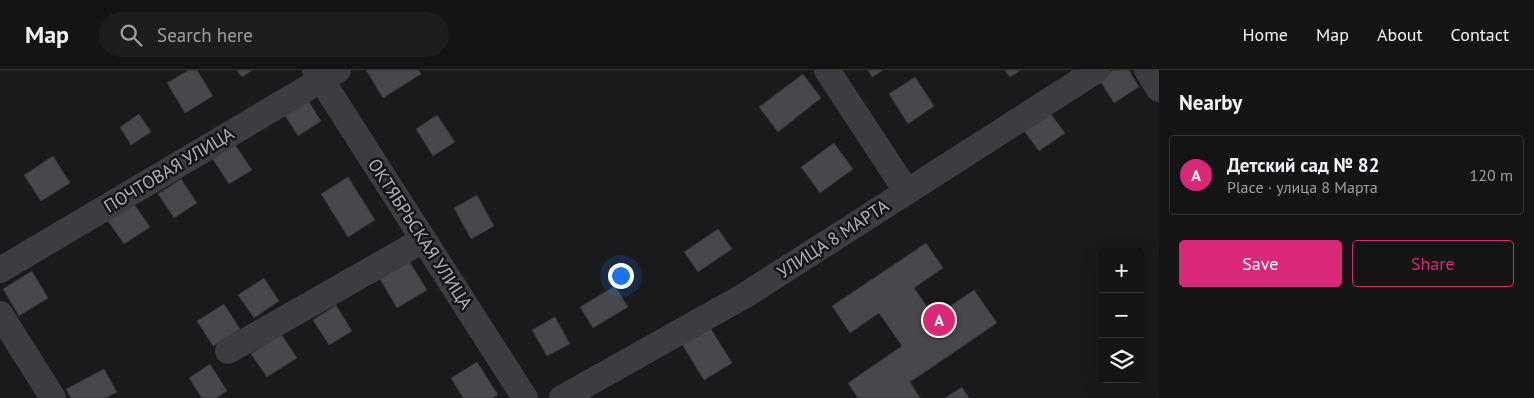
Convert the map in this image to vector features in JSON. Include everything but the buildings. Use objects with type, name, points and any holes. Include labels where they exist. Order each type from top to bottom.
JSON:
[{"type":"street","points":[[827,70],[907,192]]},
{"type":"street","name":"УЛИЦА 8 МАРТА","points":[[562,398],[744,296],[1097,70]]},
{"type":"street","points":[[1147,70],[1159,89]]},
{"type":"street","name":"ОКТЯБРЬСКАЯ УЛИЦА","points":[[325,73],[423,240],[525,398]]},
{"type":"street","name":"ПОЧТОВАЯ УЛИЦА","points":[[0,270],[325,73]]},
{"type":"street","points":[[228,351],[423,240]]},
{"type":"street","points":[[0,314],[53,398]]},
{"type":"place","name":"Детский сад № 82","points":[[939,320]]}]
